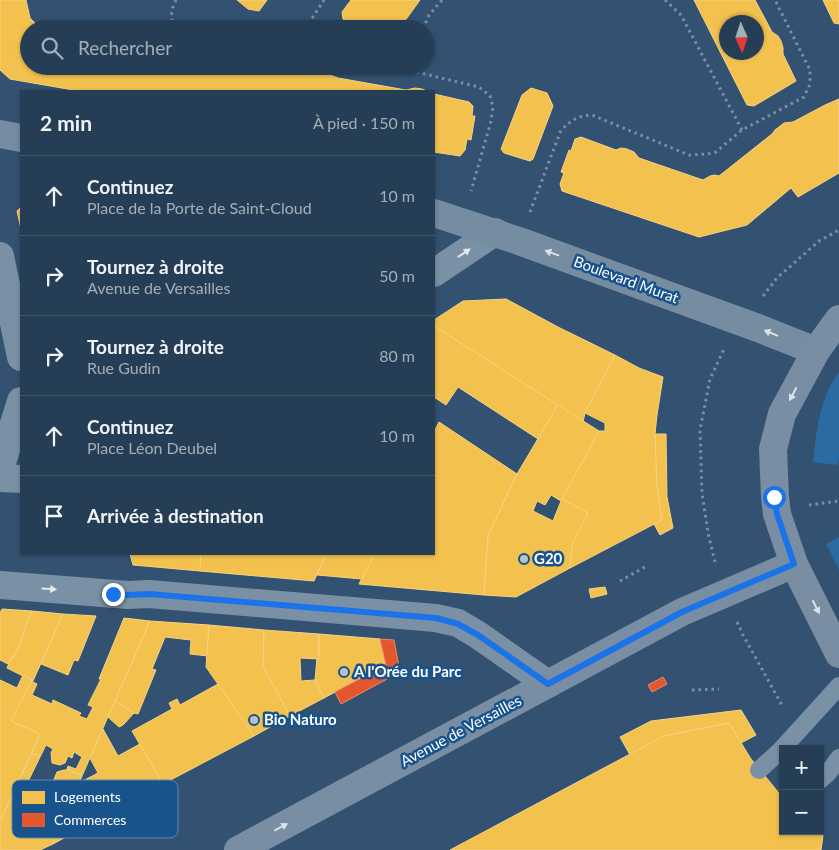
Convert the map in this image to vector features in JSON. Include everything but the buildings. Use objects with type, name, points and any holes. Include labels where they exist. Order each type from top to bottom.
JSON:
[{"type":"main road","points":[[0,134],[20,138]]},
{"type":"main road","name":"Boulevard Murat","points":[[435,213],[495,232],[816,351]]},
{"type":"main road","points":[[839,319],[816,351],[782,414],[773,449],[774,497],[777,514],[794,564],[839,654]]},
{"type":"main road","name":"Avenue de Versailles","points":[[238,850],[682,612],[794,564]]},
{"type":"street","points":[[435,272],[495,232]]},
{"type":"street","points":[[0,256],[20,352]]},
{"type":"street","points":[[0,469],[20,404]]},
{"type":"street","points":[[0,478],[20,479]]},
{"type":"street","points":[[0,586],[128,595],[149,594],[436,618],[458,624],[478,635],[548,684]]},
{"type":"lane","points":[[760,770],[798,732],[839,686]]},
{"type":"lane","points":[[824,776],[839,758]]},
{"type":"path","points":[[172,20],[172,7],[176,0]]},
{"type":"path","points":[[311,20],[324,0]]},
{"type":"path","points":[[427,20],[442,0]]},
{"type":"path","points":[[665,0],[681,15],[742,130]]},
{"type":"path","points":[[544,179],[561,130],[571,120],[582,115],[592,115],[689,155],[708,154],[716,152],[742,130],[804,96],[810,84],[810,70],[775,0]]},
{"type":"path","points":[[430,75],[479,88],[490,96],[493,108],[492,121],[480,160]]},
{"type":"path","points":[[761,297],[777,278],[819,241],[839,230]]},
{"type":"path","points":[[712,553],[702,492],[700,430],[710,379],[725,347]]},
{"type":"path","points":[[810,505],[839,502]]},
{"type":"path","points":[[620,580],[644,567]]},
{"type":"path","points":[[743,635],[798,732]]},
{"type":"path","points":[[692,690],[719,689]]},
{"type":"shaded area","points":[[839,372],[838,465],[813,462],[823,403]]},
{"type":"shaded area","points":[[839,537],[839,570],[826,544]]},
{"type":"place","name":"G20","points":[[524,559]]},
{"type":"place","name":"A l'Orée du Parc","points":[[344,672]]},
{"type":"place","name":"Bio Naturo","points":[[254,720]]},
{"type":"route","points":[[113,594],[149,594],[436,618],[458,624],[478,635],[548,684],[682,612],[794,564],[777,514],[774,497]]}]
